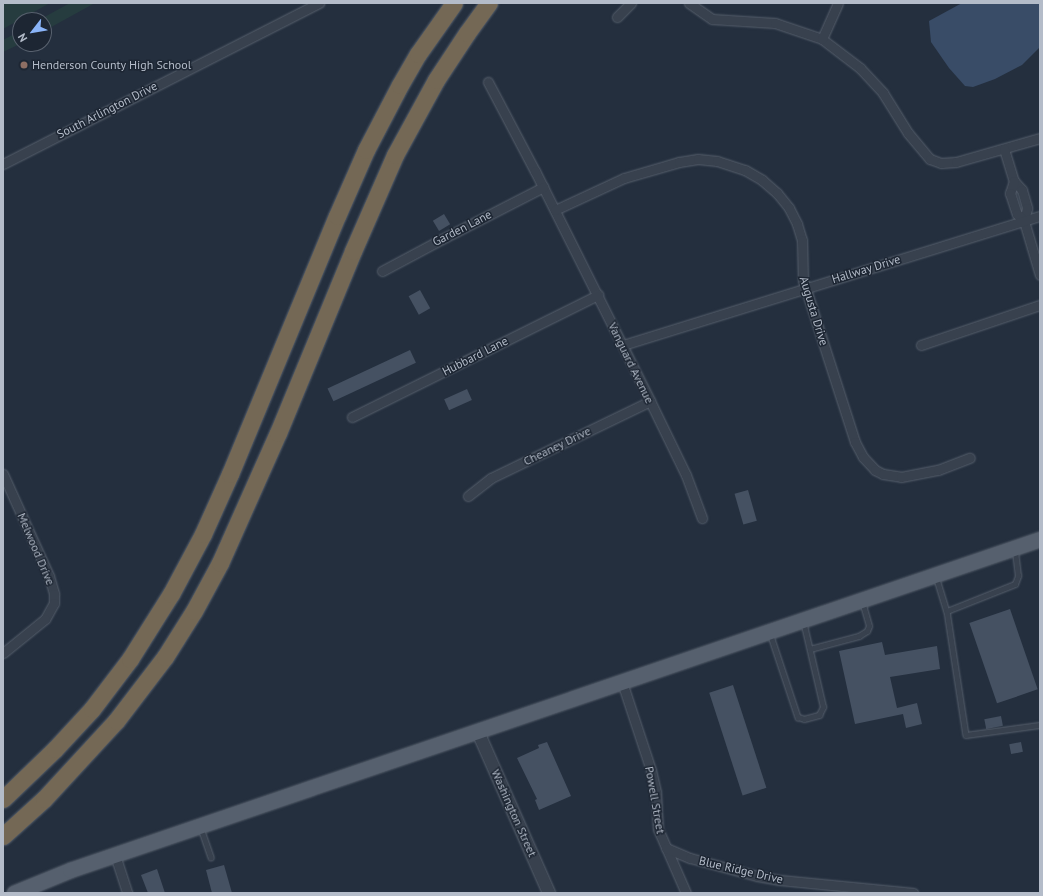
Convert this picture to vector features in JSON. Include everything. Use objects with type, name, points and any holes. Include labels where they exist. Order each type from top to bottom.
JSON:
[{"type":"highway","points":[[3,799],[55,749],[92,708],[130,659],[171,594],[203,534],[227,480],[366,150],[400,85],[422,48],[454,3]]},
{"type":"highway","points":[[3,836],[44,799],[116,721],[165,657],[194,611],[220,563],[278,433],[340,281],[395,155],[436,80],[489,3]]},
{"type":"main road","points":[[14,893],[70,870],[1040,539]]},
{"type":"street","name":"South Arlington Drive","points":[[3,164],[319,3]]},
{"type":"street","points":[[617,16],[631,3]]},
{"type":"street","points":[[688,3],[712,19],[775,23],[822,39],[860,68],[882,93],[908,133],[930,159],[941,163],[956,162],[1004,150],[1040,138]]},
{"type":"street","points":[[822,39],[838,3]]},
{"type":"street","points":[[488,82],[543,187]]},
{"type":"street","points":[[1004,150],[1014,181],[1010,193],[1017,214],[1024,221],[1040,275]]},
{"type":"street","name":"Augusta Drive","points":[[555,210],[624,178],[660,166],[698,159],[727,163],[745,170],[762,180],[777,193],[797,224],[801,236],[802,272],[806,288],[855,442],[862,457],[868,464],[883,474],[901,477],[938,470],[970,458]]},
{"type":"street","name":"Vanguard Avenue","points":[[543,187],[623,345],[686,475],[702,518]]},
{"type":"street","name":"Garden Lane","points":[[382,271],[442,238],[543,187]]},
{"type":"street","name":"Hallway Drive","points":[[623,345],[1040,216]]},
{"type":"street","name":"Hubbard Lane","points":[[352,417],[598,295]]},
{"type":"street","points":[[921,346],[1040,305]]},
{"type":"street","name":"Cheaney Drive","points":[[468,496],[491,478],[650,401]]},
{"type":"street","name":"Melwood Drive","points":[[3,474],[49,576],[54,594],[54,603],[45,619],[3,653]]},
{"type":"street","name":"Powell Street","points":[[622,682],[651,770],[656,792],[658,829],[686,893]]},
{"type":"street","name":"Washington Street","points":[[478,732],[549,893]]},
{"type":"street","name":"Blue Ridge Drive","points":[[666,848],[690,858],[762,877],[914,893]]},
{"type":"street","points":[[115,855],[127,893]]},
{"type":"lane","points":[[947,611],[1015,584],[1018,576],[1014,548]]},
{"type":"lane","points":[[936,575],[947,611],[966,735],[1040,725]]},
{"type":"lane","points":[[810,649],[859,636],[867,631],[869,626],[861,601]]},
{"type":"lane","points":[[770,631],[798,716],[804,719],[819,715],[823,706],[803,621]]},
{"type":"lane","points":[[201,826],[211,857]]},
{"type":"green space","points":[[3,3],[50,3],[34,12],[12,12],[12,24],[3,29]]},
{"type":"green space","points":[[70,3],[95,3],[52,27],[52,13]]},
{"type":"green space","points":[[12,35],[12,48],[3,52],[3,40]]},
{"type":"water","points":[[962,3],[1040,3],[1040,47],[1022,65],[995,79],[973,87],[965,86],[949,68],[931,42],[929,21]]},
{"type":"building","points":[[444,214],[450,224],[439,231],[433,221]]},
{"type":"building","points":[[420,290],[430,308],[419,315],[409,296]]},
{"type":"building","points":[[410,350],[416,363],[333,401],[328,388]]},
{"type":"building","points":[[467,389],[472,400],[449,410],[444,399]]},
{"type":"building","points":[[748,490],[757,521],[743,525],[735,494]]},
{"type":"building","points":[[1010,609],[1038,689],[997,703],[969,623]]},
{"type":"building","points":[[882,642],[885,655],[937,646],[940,669],[890,677],[897,708],[917,703],[922,724],[906,728],[903,714],[855,724],[839,651]]},
{"type":"building","points":[[733,685],[766,788],[743,795],[709,693]]},
{"type":"building","points":[[1001,716],[1003,726],[986,729],[984,719]]},
{"type":"building","points":[[547,742],[571,796],[539,810],[535,800],[537,799],[517,758],[539,748],[538,745]]},
{"type":"building","points":[[1021,742],[1023,752],[1011,754],[1009,744]]},
{"type":"building","points":[[224,865],[232,893],[212,893],[206,870]]},
{"type":"building","points":[[157,869],[165,893],[148,893],[141,875]]},
{"type":"place","name":"Henderson County High School","points":[[24,65]]}]
